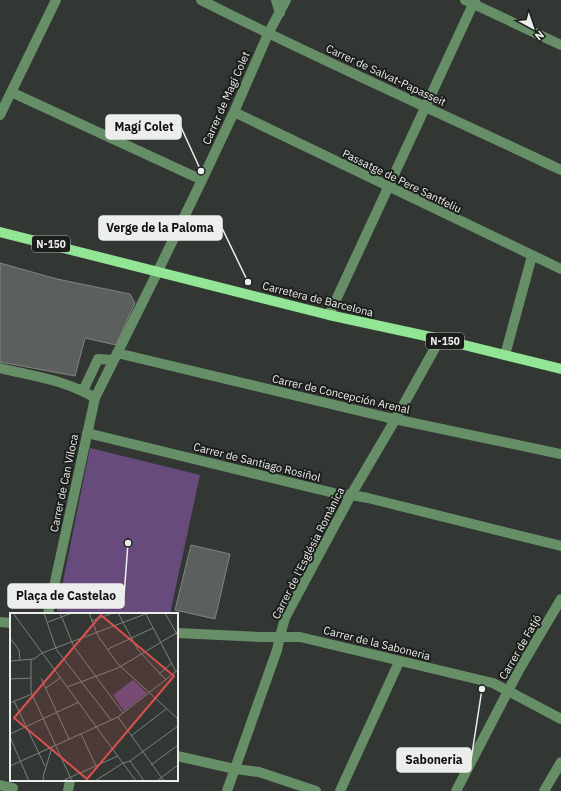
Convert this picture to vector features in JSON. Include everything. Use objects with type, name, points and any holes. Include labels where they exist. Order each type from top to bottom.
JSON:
[{"type":"main road","name":"Carretera de Barcelona","points":[[0,232],[329,315],[440,339],[561,369]]},
{"type":"street","points":[[0,115],[56,0]]},
{"type":"street","name":"Carrer de Salvat-Papasseit","points":[[201,0],[268,34],[561,170]]},
{"type":"street","points":[[276,0],[280,13]]},
{"type":"street","name":"Carrer de Magí Colet","points":[[158,271],[234,112],[268,34],[286,0]]},
{"type":"street","points":[[329,315],[425,106],[471,1],[561,46]]},
{"type":"street","points":[[11,92],[202,180]]},
{"type":"street","name":"Passatge de Pere Santfeliu","points":[[234,112],[561,269]]},
{"type":"street","points":[[505,355],[532,256]]},
{"type":"street","name":"Carrer de Can Viloca","points":[[48,613],[95,398],[158,271]]},
{"type":"street","name":"Carrer de l'Església Romànica","points":[[226,791],[278,650],[285,618],[351,495],[396,420],[440,339]]},
{"type":"street","points":[[83,390],[98,359],[115,357]]},
{"type":"street","name":"Carrer de Concepción Arenal","points":[[115,357],[396,420],[561,454]]},
{"type":"street","points":[[0,368],[70,385],[83,390],[95,398]]},
{"type":"street","name":"Carrer de Santiago Rosiñol","points":[[87,433],[561,546]]},
{"type":"street","name":"Carrer de Fatjó","points":[[456,791],[509,690],[561,599]]},
{"type":"street","points":[[0,622],[10,623]]},
{"type":"street","name":"Carrer de la Saboneria","points":[[178,632],[259,637],[300,637],[399,662],[492,683],[509,690],[561,719]]},
{"type":"street","points":[[340,791],[399,662]]},
{"type":"street","points":[[178,756],[235,769],[258,772],[316,791]]},
{"type":"street","points":[[544,791],[561,762]]},
{"type":"street","points":[[68,791],[70,781]]},
{"type":"street","points":[[0,785],[14,786]]},
{"type":"shaded area","points":[[90,448],[200,475],[170,613],[88,613],[57,611]]},
{"type":"building","points":[[0,263],[57,279],[130,294],[135,303],[116,345],[85,338],[75,376],[0,362]]},
{"type":"building","points":[[191,545],[230,554],[215,619],[175,610]]},
{"type":"place","name":"Magí Colet","points":[[201,171]]},
{"type":"place","name":"Verge de la Paloma","points":[[248,282]]},
{"type":"place","name":"Plaça de Castelao","points":[[128,543]]},
{"type":"place","name":"Saboneria","points":[[482,689]]}]
